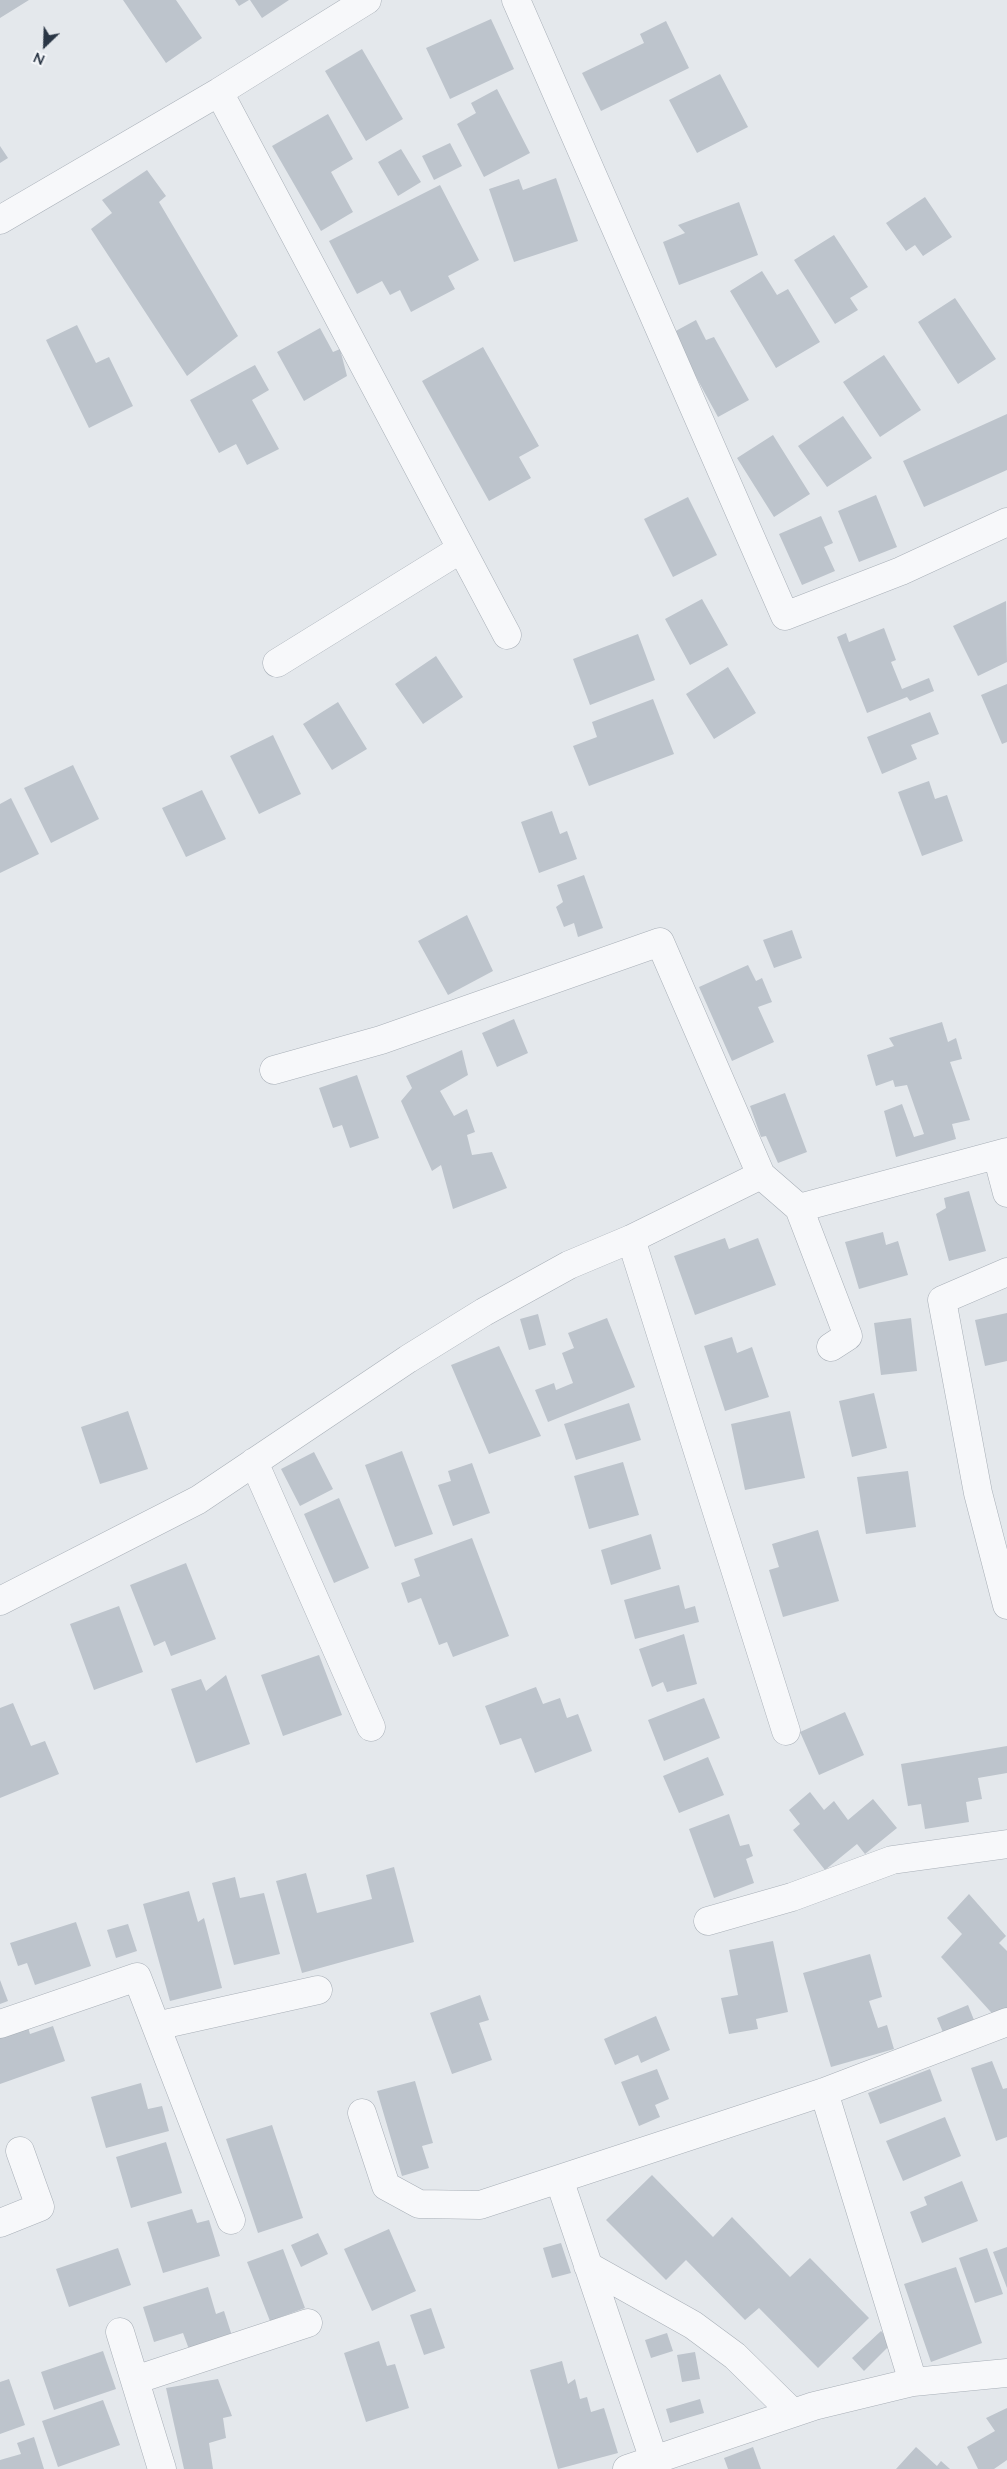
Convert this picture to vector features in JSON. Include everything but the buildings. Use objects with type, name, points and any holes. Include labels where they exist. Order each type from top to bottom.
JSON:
[{"type":"street","points":[[0,220],[219,92],[367,0]]},
{"type":"street","points":[[516,0],[785,616],[901,571],[1007,522]]},
{"type":"street","points":[[219,92],[507,635]]},
{"type":"street","points":[[276,664],[461,549]]},
{"type":"street","points":[[274,1070],[381,1040],[660,942],[761,1175],[799,1208],[848,1336],[831,1347]]},
{"type":"street","points":[[799,1208],[1002,1154],[1007,1193]]},
{"type":"street","points":[[0,1601],[198,1500],[408,1359],[484,1312],[569,1265],[631,1239],[761,1175]]},
{"type":"street","points":[[631,1239],[786,1732]]},
{"type":"street","points":[[1007,1272],[942,1300],[978,1493],[1007,1605]]},
{"type":"street","points":[[254,1462],[371,1726]]},
{"type":"street","points":[[708,1921],[792,1897],[892,1860],[1007,1844]]},
{"type":"street","points":[[0,2024],[137,1976],[230,2220]]},
{"type":"street","points":[[156,2026],[318,1990]]},
{"type":"street","points":[[362,2113],[386,2186],[419,2204],[480,2205],[824,2092],[1007,2022]]},
{"type":"street","points":[[824,2092],[913,2382]]},
{"type":"street","points":[[0,2223],[40,2207],[20,2151]]},
{"type":"street","points":[[559,2179],[654,2460]]},
{"type":"street","points":[[588,2266],[693,2325],[735,2356],[793,2413]]},
{"type":"street","points":[[135,2380],[308,2323]]},
{"type":"street","points":[[120,2332],[162,2469]]},
{"type":"street","points":[[627,2469],[793,2413],[913,2382],[1007,2373]]}]
